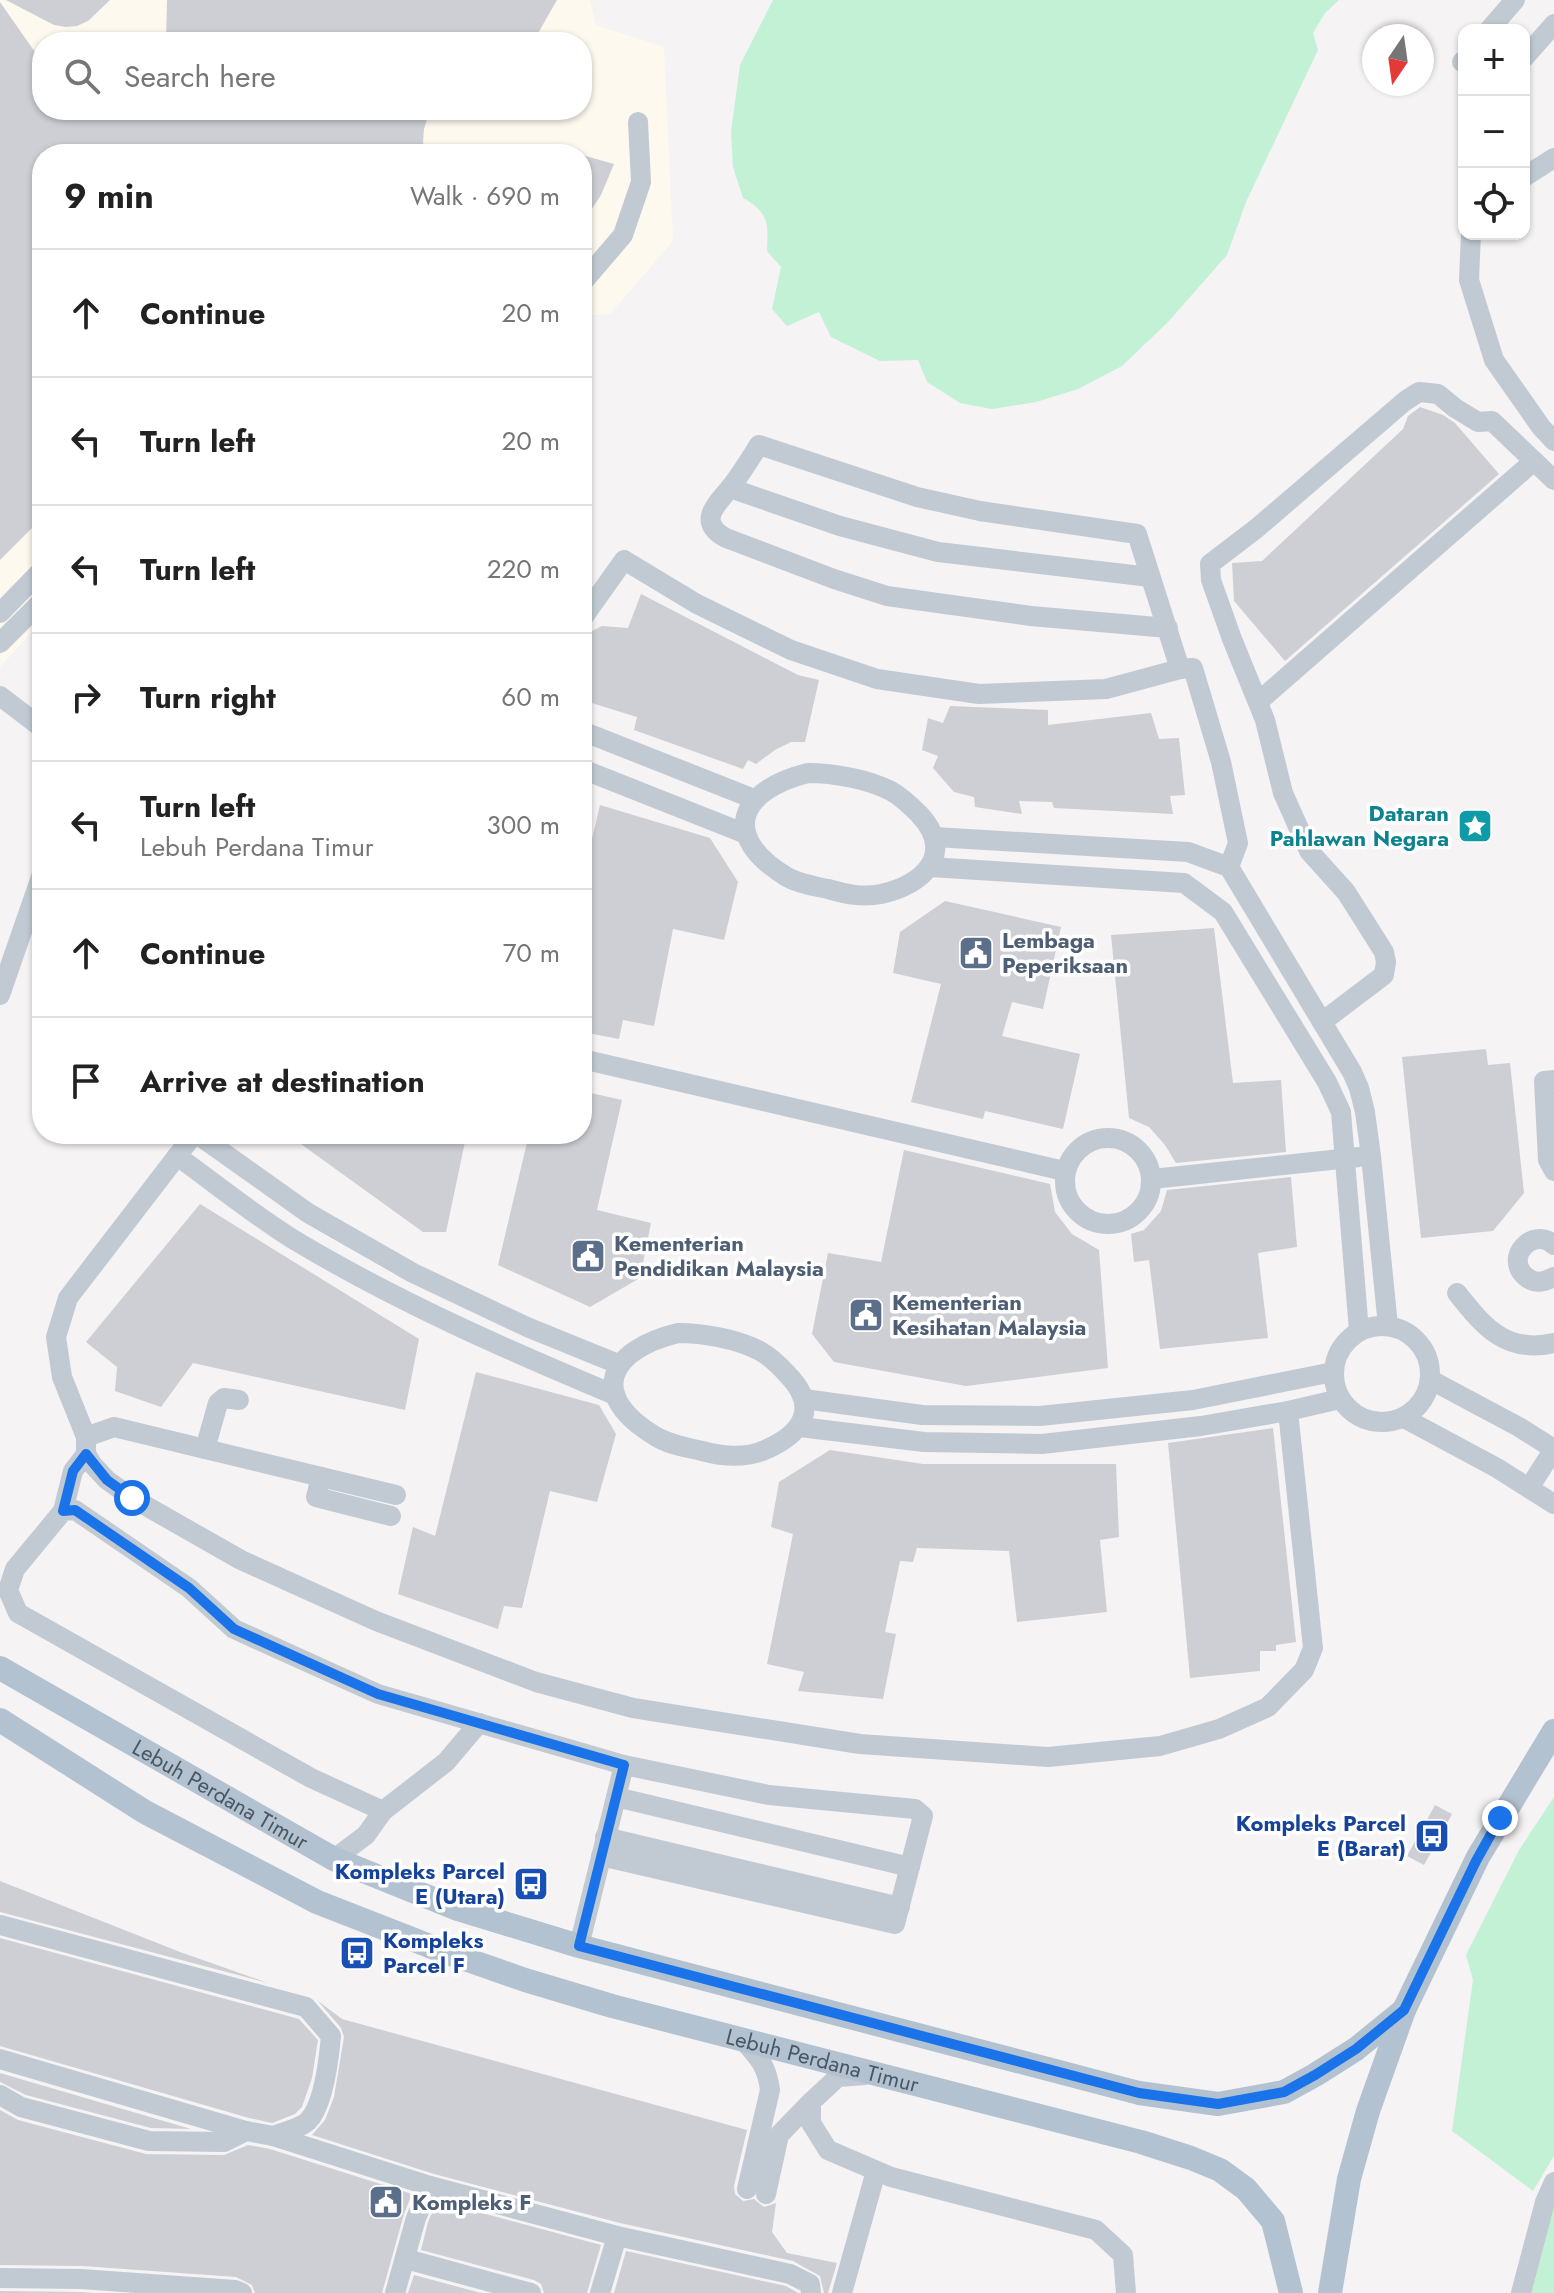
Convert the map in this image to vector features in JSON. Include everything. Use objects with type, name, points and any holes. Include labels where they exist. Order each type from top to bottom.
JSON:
[{"type":"main road","name":"Lebuh Perdana Timur","points":[[0,1668],[334,1859],[458,1909],[579,1946],[1139,2093],[1218,2104],[1284,2092],[1356,2049],[1404,2010]]},
{"type":"main road","name":"Lebuh Perdana Timur","points":[[0,1720],[145,1812],[317,1902],[445,1952],[612,2006],[1141,2142],[1220,2170],[1246,2189],[1273,2221],[1291,2293]]},
{"type":"main road","points":[[1330,2293],[1349,2179],[1368,2111],[1404,2010],[1476,1861],[1554,1731]]},
{"type":"street","points":[[1494,24],[1515,0]]},
{"type":"street","points":[[1530,51],[1554,24]]},
{"type":"street","points":[[592,271],[623,235],[641,182],[638,122]]},
{"type":"street","points":[[1530,173],[1554,158]]},
{"type":"street","points":[[1471,240],[1469,280],[1494,360],[1554,441]]},
{"type":"street","points":[[1322,1022],[1384,975],[1384,952],[1346,892],[1309,851],[1283,793],[1265,720],[1211,580],[1210,564],[1419,392],[1438,394],[1478,422],[1492,421],[1554,480]]},
{"type":"street","points":[[1168,628],[1031,616],[887,596],[726,538],[714,531],[712,510],[759,445],[929,500],[980,511],[1137,534],[1168,628],[1180,669]]},
{"type":"street","points":[[1258,702],[1534,461]]},
{"type":"street","points":[[730,488],[840,526],[938,552],[1150,577]]},
{"type":"street","points":[[592,605],[624,560],[697,604],[791,650],[877,679],[979,694],[1106,689],[1193,668],[1221,762],[1238,843],[1229,867]]},
{"type":"street","points":[[0,613],[32,580]]},
{"type":"street","points":[[0,643],[32,611]]},
{"type":"street","points":[[0,696],[32,720]]},
{"type":"street","points":[[0,709],[32,721]]},
{"type":"street","points":[[592,735],[754,799]]},
{"type":"street","points":[[632,788],[645,756]]},
{"type":"street","points":[[592,773],[746,834]]},
{"type":"street","points":[[826,773],[893,792],[917,812],[935,837],[936,852],[930,867],[914,882],[893,892],[852,895],[789,878],[757,851],[746,834],[744,819],[754,799],[766,789],[786,778],[826,773]]},
{"type":"street","points":[[935,837],[1188,852],[1229,867],[1359,1088],[1371,1156],[1388,1326]]},
{"type":"street","points":[[930,867],[1184,883],[1223,912],[1327,1082],[1341,1112],[1359,1331]]},
{"type":"street","points":[[1223,912],[1247,898]]},
{"type":"street","points":[[0,995],[32,903]]},
{"type":"street","points":[[592,1061],[1064,1171]]},
{"type":"street","points":[[1554,1080],[1544,1081],[1548,1160],[1554,1171]]},
{"type":"street","points":[[1335,1099],[1359,1088]]},
{"type":"street","points":[[1107,1136],[1131,1144],[1146,1158],[1152,1179],[1148,1201],[1133,1217],[1113,1225],[1089,1221],[1072,1208],[1063,1184],[1064,1171],[1074,1152],[1086,1143],[1107,1136]]},
{"type":"street","points":[[187,1144],[68,1298],[56,1337],[62,1377],[86,1445],[107,1480],[132,1498],[241,1560],[376,1621],[536,1682],[633,1708],[860,1744],[1048,1757],[1160,1746],[1219,1729],[1268,1707],[1304,1670],[1313,1648],[1288,1411]]},
{"type":"street","points":[[209,1144],[308,1213],[413,1273],[527,1327],[618,1364]]},
{"type":"street","points":[[177,1156],[293,1239],[399,1299],[513,1353],[615,1395],[634,1419],[658,1438],[721,1456],[739,1457],[762,1452],[783,1442],[800,1427],[805,1412],[804,1399],[793,1380],[762,1352],[695,1333],[655,1338],[635,1349],[618,1364],[613,1379],[615,1395]]},
{"type":"street","points":[[1152,1179],[1371,1156]]},
{"type":"street","points":[[1554,1245],[1549,1240],[1535,1239],[1522,1245],[1517,1258],[1520,1272],[1530,1281],[1544,1282],[1554,1277]]},
{"type":"street","points":[[1457,1293],[1479,1321],[1505,1341],[1538,1347],[1554,1343]]},
{"type":"street","points":[[1388,1326],[1411,1335],[1427,1355],[1431,1380],[1423,1402],[1404,1418],[1380,1423],[1357,1416],[1340,1399],[1333,1372],[1337,1355],[1346,1341],[1359,1331],[1388,1326]]},
{"type":"street","points":[[804,1399],[922,1415],[1040,1416],[1193,1400],[1333,1372]]},
{"type":"street","points":[[1431,1380],[1554,1449],[1529,1488]]},
{"type":"street","points":[[205,1449],[218,1403],[224,1398],[239,1400]]},
{"type":"street","points":[[800,1427],[924,1442],[1042,1444],[1201,1426],[1340,1399]]},
{"type":"street","points":[[1404,1418],[1497,1468],[1554,1504]]},
{"type":"street","points":[[383,1811],[311,1778],[18,1613],[8,1590],[15,1569],[63,1511],[73,1471],[86,1445],[114,1427],[396,1495]]},
{"type":"street","points":[[321,1477],[316,1497],[391,1516]]},
{"type":"street","points":[[63,1511],[75,1510],[177,1580],[234,1629],[378,1694],[624,1765],[769,1795],[915,1809],[921,1812],[923,1821],[900,1907],[603,1847]]},
{"type":"street","points":[[334,1859],[366,1835],[383,1811],[446,1762],[479,1723]]},
{"type":"street","points":[[579,1946],[624,1765]]},
{"type":"street","points":[[616,1797],[910,1867]]},
{"type":"street","points":[[0,1925],[306,2007],[331,2036],[321,2095],[308,2121],[273,2136]]},
{"type":"street","points":[[742,2039],[762,2062],[768,2073],[770,2090],[756,2192],[779,2135],[811,2102],[838,2077],[877,2074]]},
{"type":"street","points":[[0,2059],[246,2131],[273,2136],[430,2186],[617,2236],[790,2274],[810,2284],[811,2293]]},
{"type":"street","points":[[0,2095],[21,2107],[149,2141],[224,2142],[246,2131]]},
{"type":"street","points":[[811,2102],[811,2123],[828,2150],[891,2177],[1096,2230],[1123,2255],[1126,2293]]},
{"type":"street","points":[[842,2293],[876,2171]]},
{"type":"street","points":[[1521,2293],[1545,2202],[1554,2182]]},
{"type":"street","points":[[395,2293],[416,2218],[430,2186]]},
{"type":"street","points":[[600,2293],[617,2236]]},
{"type":"street","points":[[406,2259],[531,2293]]},
{"type":"street","points":[[0,2278],[81,2279],[242,2293]]},
{"type":"shaded area","points":[[0,0],[590,0],[596,25],[664,47],[673,241],[610,314],[592,315],[592,144],[32,144],[32,632],[0,667]]},
{"type":"green space","points":[[773,0],[1339,0],[1325,13],[1313,33],[1318,50],[1246,202],[1227,255],[1168,322],[1122,366],[1078,389],[1036,402],[992,409],[960,403],[927,382],[918,360],[880,361],[831,337],[819,312],[787,326],[772,309],[781,267],[767,251],[767,226],[763,214],[743,198],[733,167],[731,132],[740,65]]},
{"type":"green space","points":[[1554,1797],[1554,2156],[1533,2191],[1452,2131],[1473,1980],[1466,1955],[1519,1850]]},
{"type":"green space","points":[[1554,2202],[1554,2293],[1531,2293]]},
{"type":"building","points":[[6,0],[110,0],[88,21],[66,27],[54,25]]},
{"type":"building","points":[[167,0],[557,0],[539,32],[166,32]]},
{"type":"building","points":[[0,2],[32,48],[32,120],[427,120],[424,144],[32,144],[32,528],[0,560]]},
{"type":"building","points":[[592,158],[614,164],[592,209]]},
{"type":"building","points":[[1420,407],[1455,423],[1499,474],[1285,661],[1234,601],[1232,563],[1262,561],[1403,429],[1408,416]]},
{"type":"building","points":[[641,594],[798,675],[819,680],[805,742],[791,742],[756,764],[748,760],[743,769],[634,730],[637,717],[592,703],[592,631],[602,626],[628,628]]},
{"type":"building","points":[[950,706],[1048,710],[1048,725],[1151,713],[1159,739],[1179,738],[1185,795],[1170,796],[1173,814],[1054,808],[1052,802],[1019,801],[1022,814],[975,807],[974,797],[954,792],[933,768],[938,756],[922,750],[928,718],[943,723]]},
{"type":"building","points":[[600,805],[710,838],[738,882],[724,940],[673,929],[654,1026],[623,1020],[619,1039],[592,1034],[592,839]]},
{"type":"building","points":[[945,901],[1061,927],[1043,1009],[1012,1002],[1002,1036],[1080,1054],[1063,1129],[985,1111],[983,1119],[911,1102],[941,984],[893,973],[900,932]]},
{"type":"building","points":[[1214,928],[1233,1083],[1281,1080],[1286,1152],[1176,1163],[1149,1127],[1129,1118],[1111,935]]},
{"type":"building","points":[[1486,1049],[1488,1065],[1510,1063],[1524,1193],[1493,1231],[1421,1238],[1402,1057]]},
{"type":"building","points":[[592,1093],[622,1100],[597,1210],[651,1223],[640,1278],[590,1307],[498,1265],[527,1144],[592,1144]]},
{"type":"building","points":[[301,1144],[465,1144],[446,1232],[423,1232]]},
{"type":"building","points":[[904,1150],[1050,1184],[1055,1212],[1072,1234],[1099,1250],[1108,1368],[966,1386],[834,1362],[812,1334],[828,1253],[881,1262]]},
{"type":"building","points":[[1291,1177],[1297,1247],[1258,1253],[1268,1338],[1160,1349],[1149,1260],[1134,1262],[1131,1234],[1144,1230],[1161,1211],[1167,1190]]},
{"type":"building","points":[[200,1204],[419,1339],[405,1410],[193,1363],[161,1407],[115,1391],[117,1367],[86,1342]]},
{"type":"building","points":[[476,1372],[599,1405],[616,1434],[597,1502],[550,1491],[522,1608],[504,1606],[498,1629],[398,1594],[413,1527],[435,1536]]},
{"type":"building","points":[[1273,1428],[1296,1642],[1276,1645],[1276,1651],[1260,1651],[1260,1671],[1190,1678],[1168,1443]]},
{"type":"building","points":[[830,1450],[923,1464],[1116,1464],[1119,1537],[1100,1540],[1107,1612],[1017,1622],[1009,1551],[917,1548],[913,1562],[900,1561],[885,1632],[896,1634],[883,1699],[798,1691],[804,1672],[767,1664],[793,1534],[771,1527],[779,1482]]},
{"type":"building","points":[[1435,1805],[1452,1814],[1424,1865],[1407,1856]]},
{"type":"building","points":[[0,1881],[180,1952],[268,1983],[0,1912]]},
{"type":"building","points":[[0,1938],[299,2019],[318,2040],[312,2078],[302,2107],[295,2114],[272,2123],[0,2046]]},
{"type":"building","points":[[318,2001],[342,2019],[747,2130],[734,2186],[735,2194],[743,2201],[754,2199],[764,2207],[776,2203],[772,2232],[787,2253],[837,2263],[828,2293],[824,2293],[820,2276],[793,2261],[620,2223],[434,2174],[312,2135],[325,2120],[334,2097],[344,2037],[341,2028]]},
{"type":"building","points":[[0,2073],[191,2129],[151,2128],[26,2095],[0,2082]]},
{"type":"building","points":[[0,2110],[18,2120],[146,2154],[224,2155],[248,2145],[270,2149],[412,2194],[382,2293],[255,2293],[252,2285],[236,2277],[82,2266],[0,2265]]},
{"type":"building","points":[[437,2201],[601,2245],[587,2293],[544,2293],[541,2284],[534,2280],[421,2250]]},
{"type":"building","points":[[626,2251],[786,2286],[798,2293],[614,2293]]},
{"type":"building","points":[[414,2275],[481,2293],[408,2293]]},
{"type":"building","points":[[80,2292],[95,2293],[0,2293]]},
{"type":"place","name":"Dataran Pahlawan Negara","points":[[1475,826]]},
{"type":"place","name":"Lembaga Peperiksaan","points":[[976,953]]},
{"type":"place","name":"Kementerian Pendidikan Malaysia","points":[[588,1256]]},
{"type":"place","name":"Kementerian Kesihatan Malaysia","points":[[866,1315]]},
{"type":"place","name":"Kompleks Parcel E (Barat)","points":[[1432,1836]]},
{"type":"place","name":"Kompleks Parcel E (Utara)","points":[[531,1884]]},
{"type":"place","name":"Kompleks Parcel F","points":[[357,1953]]},
{"type":"place","name":"Kompleks F","points":[[386,2202]]},
{"type":"route","points":[[132,1498],[107,1480],[86,1454],[73,1471],[63,1511],[75,1510],[189,1588],[234,1629],[378,1694],[624,1765],[579,1946],[1139,2093],[1218,2104],[1284,2092],[1356,2049],[1404,2010],[1500,1818]]}]
